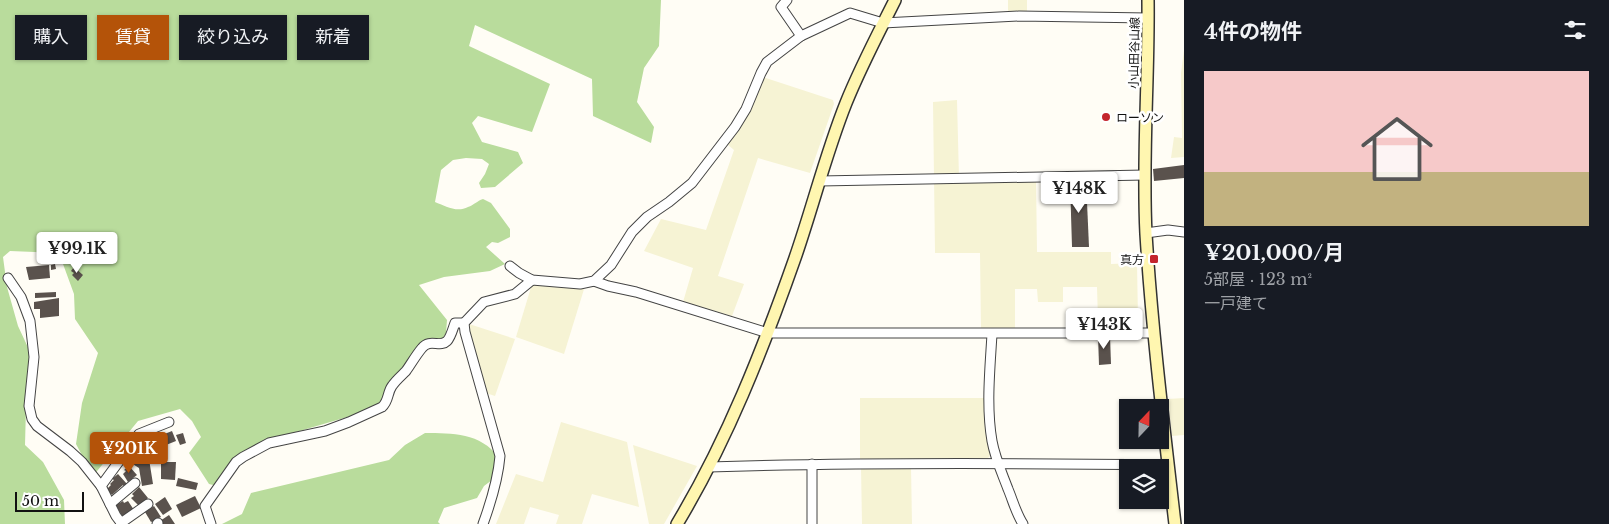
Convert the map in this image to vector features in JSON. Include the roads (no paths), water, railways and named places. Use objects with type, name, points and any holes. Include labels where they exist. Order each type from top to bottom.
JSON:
[{"type":"street","points":[[787,0],[781,7],[802,36]]},
{"type":"street","points":[[677,524],[709,467],[768,333],[796,256],[846,103],[895,0]]},
{"type":"street","name":"小山田谷山線","points":[[1148,0],[1145,175],[1146,234],[1167,459]]},
{"type":"street","points":[[510,266],[518,273],[532,280],[580,284],[594,280],[611,265],[632,232],[649,215],[669,202],[692,183],[739,121],[767,62],[802,36],[850,13],[883,23],[1019,16],[1148,18]]},
{"type":"street","points":[[820,181],[1145,175]]},
{"type":"street","points":[[1146,234],[1168,230],[1184,232]]},
{"type":"street","points":[[8,278],[21,297],[30,321],[34,357],[29,406],[32,419],[37,426],[82,462],[101,486],[122,524],[148,504]]},
{"type":"street","points":[[211,524],[205,506],[236,462],[269,443],[325,431],[382,407],[386,403],[393,384],[405,372],[422,347],[426,344],[442,344],[447,341],[455,323],[464,323],[484,302],[515,294],[532,280]]},
{"type":"street","points":[[594,280],[608,286],[636,292],[768,333],[1154,333]]},
{"type":"street","points":[[464,323],[500,456],[498,474],[484,524]]},
{"type":"street","points":[[992,334],[988,397],[992,443],[1023,524]]},
{"type":"street","points":[[101,486],[139,434],[169,422]]},
{"type":"street","points":[[709,467],[998,462],[1119,464]]},
{"type":"street","points":[[812,464],[812,524]]},
{"type":"street","name":"小山田谷山線","points":[[1169,473],[1175,524]]},
{"type":"street","points":[[110,504],[135,483]]},
{"type":"place","name":"ローソン","points":[[1106,117]]},
{"type":"place","name":"真方","points":[[1154,259]]}]
